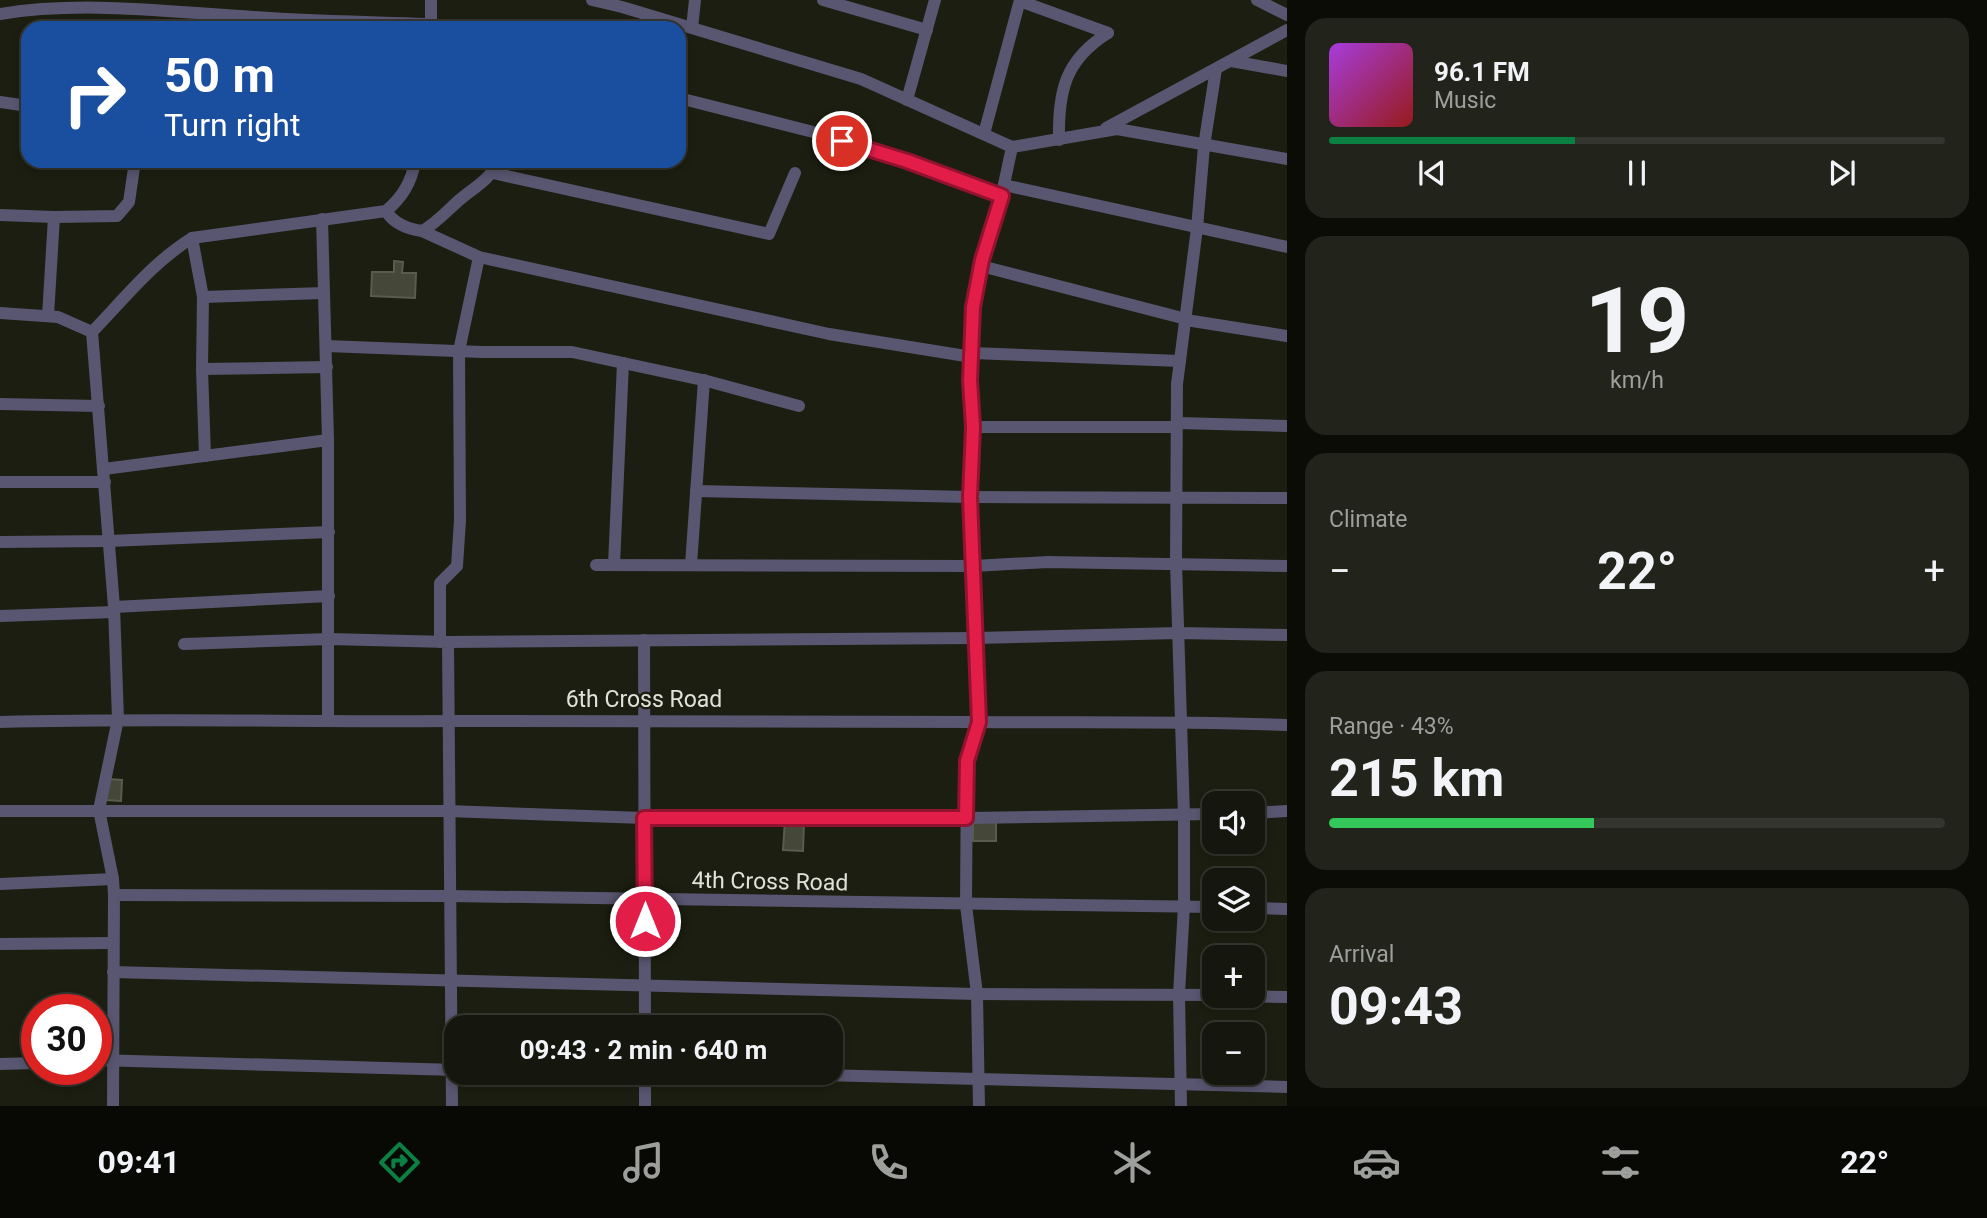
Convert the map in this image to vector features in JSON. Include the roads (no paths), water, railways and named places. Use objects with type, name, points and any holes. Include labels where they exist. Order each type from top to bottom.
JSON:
[{"type":"street","points":[[431,0],[431,21]]},
{"type":"street","points":[[592,0],[659,21]]},
{"type":"street","points":[[692,28],[695,0]]},
{"type":"street","points":[[823,0],[927,30]]},
{"type":"street","points":[[907,100],[935,0]]},
{"type":"street","points":[[1257,0],[1287,15]]},
{"type":"street","points":[[984,134],[1020,1],[1108,33],[1089,45],[1074,63],[1058,107],[1059,140]]},
{"type":"street","points":[[0,14],[26,10],[123,8],[312,21]]},
{"type":"street","points":[[686,27],[860,79],[1012,147],[1117,129],[1287,159]]},
{"type":"street","points":[[1097,133],[1287,30]]},
{"type":"street","points":[[1231,61],[1287,71]]},
{"type":"street","points":[[1181,1106],[1179,994],[1184,906],[1184,816],[1176,563],[1177,384],[1197,228],[1204,146],[1216,69]]},
{"type":"street","points":[[686,100],[821,134],[1003,190],[1287,247]]},
{"type":"street","points":[[0,102],[21,105]]},
{"type":"street","points":[[979,1106],[977,994],[966,905],[967,761],[979,722],[970,497],[973,427],[970,380],[973,307],[1012,147]]},
{"type":"street","points":[[0,215],[117,216],[129,202],[134,168]]},
{"type":"street","points":[[113,1106],[114,895],[99,810],[118,719],[114,609],[92,332],[150,271],[192,238],[386,211],[400,200],[414,168]]},
{"type":"street","points":[[422,232],[495,168]]},
{"type":"street","points":[[500,168],[769,234],[795,173]]},
{"type":"street","points":[[386,211],[407,229],[422,232],[479,257],[829,334],[972,355],[1180,360]]},
{"type":"street","points":[[48,316],[54,217]]},
{"type":"street","points":[[322,219],[328,440],[328,721]]},
{"type":"street","points":[[192,238],[203,297],[205,456]]},
{"type":"street","points":[[452,1015],[448,811],[450,721],[440,583],[457,566],[460,520],[459,351],[479,257]]},
{"type":"street","points":[[981,266],[1186,319],[1287,336]]},
{"type":"street","points":[[203,297],[324,293]]},
{"type":"street","points":[[0,313],[58,317],[92,332]]},
{"type":"street","points":[[326,346],[572,352],[704,380],[799,406]]},
{"type":"street","points":[[614,565],[622,363]]},
{"type":"street","points":[[202,369],[327,367]]},
{"type":"street","points":[[691,565],[704,380]]},
{"type":"street","points":[[0,404],[99,406]]},
{"type":"street","points":[[973,427],[1287,426]]},
{"type":"street","points":[[0,482],[105,476],[205,456],[328,440]]},
{"type":"street","points":[[696,491],[970,497],[1287,498]]},
{"type":"street","points":[[0,542],[109,541],[329,532]]},
{"type":"street","points":[[596,565],[973,566],[1048,562],[1287,566]]},
{"type":"street","points":[[0,616],[329,596]]},
{"type":"street","points":[[184,644],[329,639],[444,642],[976,638],[1178,633],[1287,635]]},
{"type":"street","points":[[644,640],[645,1015]]},
{"type":"street","name":"6th Cross Road","points":[[0,722],[118,719],[645,719],[1181,721],[1287,724]]},
{"type":"street","points":[[0,811],[448,811],[644,818],[1202,815]]},
{"type":"street","points":[[1265,812],[1287,811]]},
{"type":"street","points":[[0,884],[113,878]]},
{"type":"street","name":"4th Cross Road","points":[[114,895],[449,896],[1202,907]]},
{"type":"street","points":[[1265,908],[1287,909]]},
{"type":"street","points":[[0,944],[113,943]]},
{"type":"street","points":[[113,972],[977,994],[1202,995]]},
{"type":"street","points":[[1265,997],[1287,997]]},
{"type":"street","points":[[114,1060],[444,1070]]},
{"type":"street","points":[[0,1064],[21,1063]]},
{"type":"street","points":[[843,1076],[1287,1087]]},
{"type":"street","points":[[452,1106],[453,1085]]},
{"type":"street","points":[[645,1085],[645,1106]]}]
